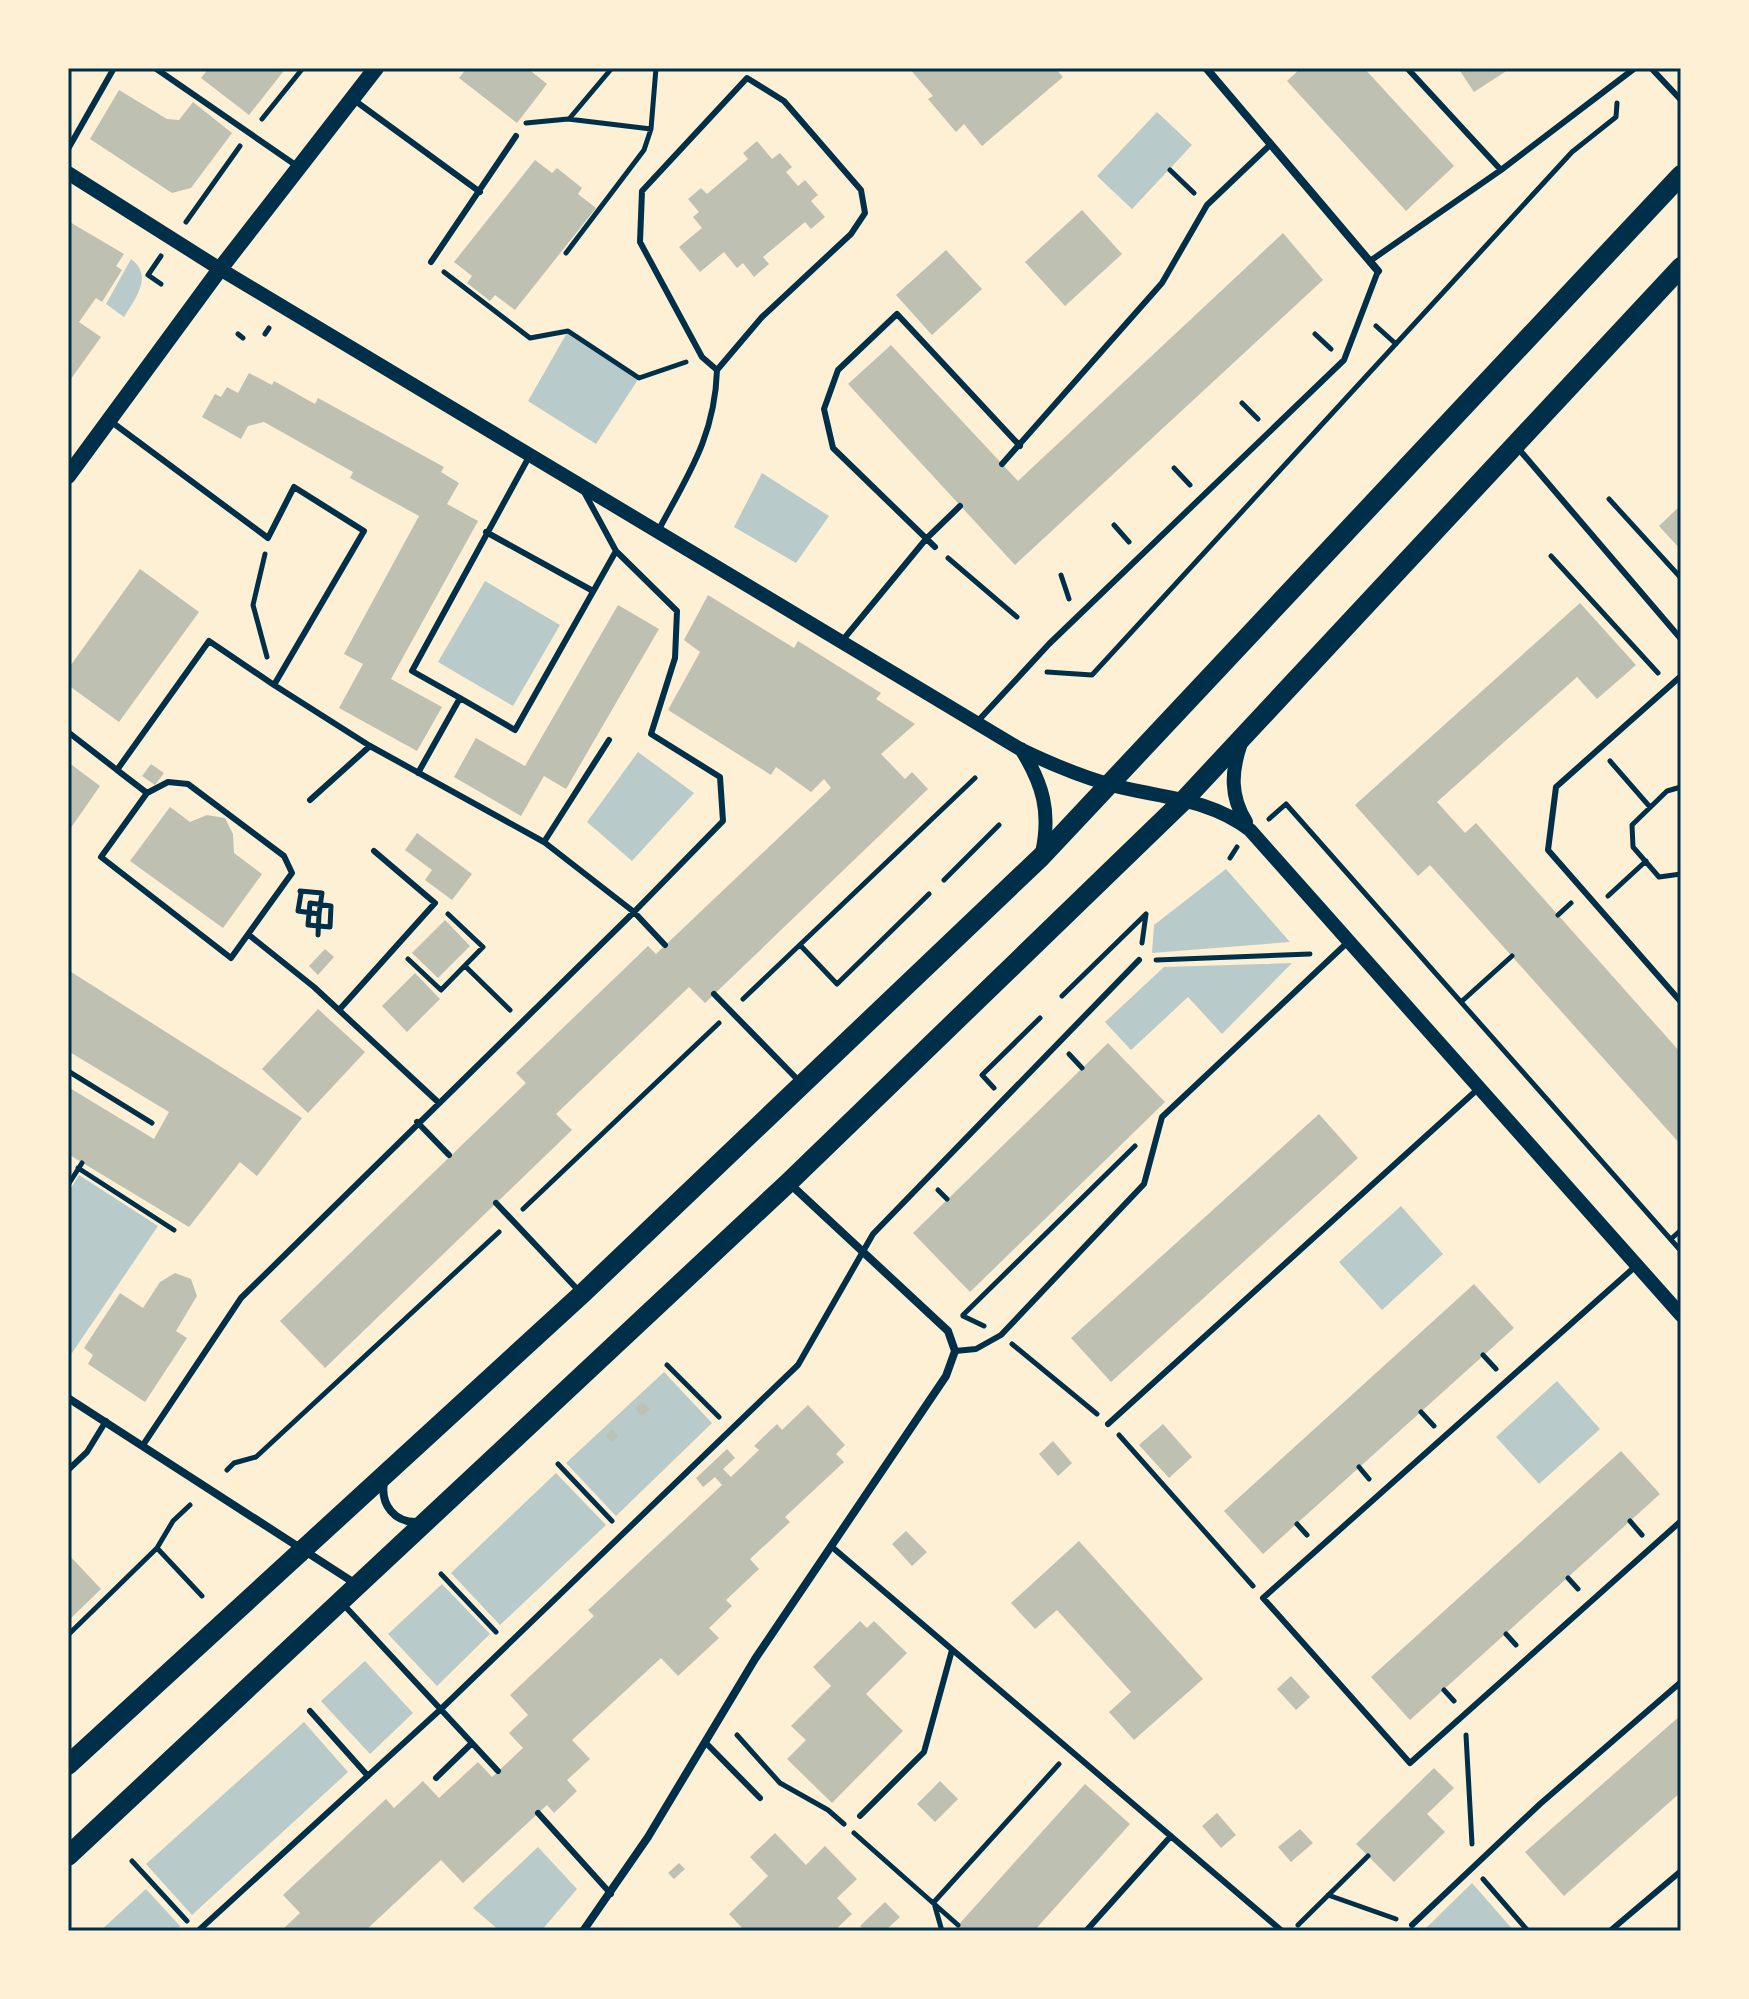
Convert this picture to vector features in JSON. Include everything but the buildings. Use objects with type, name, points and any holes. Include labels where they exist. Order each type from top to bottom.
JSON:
[{"type":"main road","points":[[68,476],[220,269],[376,68]]},
{"type":"main road","points":[[68,1765],[582,1294],[1041,857],[1681,175]]},
{"type":"main road","points":[[68,1856],[360,1587],[788,1183],[1184,800],[1681,267]]},
{"type":"street","points":[[1206,68],[1378,271]]},
{"type":"street","points":[[68,173],[220,269],[1020,749],[1067,770],[1110,784],[1184,800],[1232,816],[1250,830],[1681,1315]]},
{"type":"street","points":[[1245,734],[1235,760],[1232,783],[1237,808],[1250,830]]},
{"type":"street","points":[[1020,749],[1036,774],[1046,801],[1048,829],[1041,857]]},
{"type":"street","points":[[583,1931],[611,1894],[755,1659],[946,1376],[955,1351],[948,1331],[788,1183]]},
{"type":"street","points":[[68,1398],[360,1587]]},
{"type":"street","points":[[392,1468],[383,1491],[391,1513],[413,1523],[436,1515]]},
{"type":"lane","points":[[68,149],[114,68]]},
{"type":"lane","points":[[155,68],[298,167]]},
{"type":"lane","points":[[1407,68],[1501,170]]},
{"type":"lane","points":[[1370,261],[1501,170],[1635,68]]},
{"type":"lane","points":[[1651,68],[1681,100]]},
{"type":"lane","points":[[658,531],[695,463],[716,406],[717,370],[762,317],[851,234],[865,213],[861,190],[784,101],[747,78],[642,191],[640,242],[702,357],[717,370]]},
{"type":"lane","points":[[351,98],[480,192]]},
{"type":"lane","points":[[431,262],[516,136]]},
{"type":"lane","points":[[1002,464],[1162,283],[1207,205],[1271,144]]},
{"type":"lane","points":[[977,722],[1025,670],[1344,360],[1378,271]]},
{"type":"lane","points":[[935,547],[833,448],[824,409],[838,370],[897,314],[1020,446]]},
{"type":"lane","points":[[109,420],[268,538],[294,487],[364,531],[274,685]]},
{"type":"lane","points":[[1515,444],[1681,639]]},
{"type":"lane","points":[[530,455],[412,671],[515,730],[616,551]]},
{"type":"lane","points":[[143,1445],[241,1298],[723,821],[720,777],[651,734],[675,658],[677,611],[616,551],[580,485]]},
{"type":"lane","points":[[842,641],[926,539],[960,506]]},
{"type":"lane","points":[[486,532],[593,591]]},
{"type":"lane","points":[[117,770],[209,641],[370,746],[544,842],[634,912],[665,945]]},
{"type":"lane","points":[[1681,676],[1556,787],[1548,850],[1681,1002]]},
{"type":"lane","points":[[418,773],[460,698]]},
{"type":"lane","points":[[68,732],[147,793]]},
{"type":"lane","points":[[544,842],[609,740]]},
{"type":"lane","points":[[310,800],[370,746]]},
{"type":"lane","points":[[168,782],[188,784],[284,856],[292,873],[231,958],[101,857],[147,793],[168,782]]},
{"type":"lane","points":[[339,1010],[435,903],[374,851]]},
{"type":"lane","points":[[249,935],[339,1010],[438,1102]]},
{"type":"lane","points":[[955,1351],[976,1349],[1001,1335],[1144,1184],[1162,1117],[1349,941]]},
{"type":"lane","points":[[196,1931],[441,1709],[798,1365],[861,1251],[1002,1097],[1139,960]]},
{"type":"lane","points":[[714,994],[803,1084]]},
{"type":"lane","points":[[1108,1424],[1479,1088]]},
{"type":"lane","points":[[417,1122],[449,1155]]},
{"type":"lane","points":[[496,1203],[582,1294]]},
{"type":"lane","points":[[1637,1265],[1263,1598],[1410,1763],[1681,1521]]},
{"type":"lane","points":[[68,1470],[87,1452],[106,1421]]},
{"type":"lane","points":[[832,1547],[1282,1931]]},
{"type":"lane","points":[[342,1603],[498,1771]]},
{"type":"lane","points":[[860,1816],[924,1752],[952,1650]]},
{"type":"lane","points":[[1412,1925],[1681,1682]]},
{"type":"lane","points":[[310,1711],[368,1776]]},
{"type":"lane","points":[[705,1742],[760,1798]]},
{"type":"lane","points":[[436,1778],[472,1743]]},
{"type":"lane","points":[[538,1813],[611,1894]]},
{"type":"lane","points":[[1086,1931],[1171,1836]]},
{"type":"lane","points":[[1610,1931],[1681,1871]]},
{"type":"path","points":[[161,284],[148,275],[251,133],[303,68]]},
{"type":"path","points":[[568,119],[612,68]]},
{"type":"path","points":[[642,191],[644,150],[651,129],[656,68]]},
{"type":"path","points":[[1025,670],[1092,675],[1572,152],[1616,117],[1617,82]]},
{"type":"path","points":[[536,121],[568,119],[651,129]]},
{"type":"path","points":[[566,253],[644,150]]},
{"type":"path","points":[[1170,170],[1207,205]]},
{"type":"path","points":[[431,262],[530,338],[568,331],[639,378],[702,357]]},
{"type":"path","points":[[1609,499],[1681,578]]},
{"type":"path","points":[[268,538],[253,605],[274,685]]},
{"type":"path","points":[[935,547],[1017,617]]},
{"type":"path","points":[[1551,556],[1670,686]]},
{"type":"path","points":[[1599,748],[1650,807]]},
{"type":"path","points":[[227,1470],[234,1463],[256,1457],[511,1221],[975,778]]},
{"type":"path","points":[[1681,787],[1667,791],[1632,825],[1633,847],[1659,877],[1681,874]]},
{"type":"path","points":[[1286,804],[1681,1251]]},
{"type":"path","points":[[944,880],[999,825]]},
{"type":"path","points":[[1597,906],[1646,861]]},
{"type":"path","points":[[318,935],[322,893],[301,892],[298,911],[319,914]]},
{"type":"path","points":[[800,945],[837,984],[929,894]]},
{"type":"path","points":[[310,903],[320,904],[331,906],[330,927],[308,925],[310,903]]},
{"type":"path","points":[[1062,996],[1146,914],[1139,960]]},
{"type":"path","points":[[396,947],[441,990],[483,947],[455,922]]},
{"type":"path","points":[[1119,941],[1139,960],[1313,954]]},
{"type":"path","points":[[1461,1002],[1512,956]]},
{"type":"path","points":[[465,966],[523,1022]]},
{"type":"path","points":[[1002,1097],[982,1075],[1040,1018]]},
{"type":"path","points":[[1070,1055],[1082,1068]]},
{"type":"path","points":[[68,1071],[152,1123]]},
{"type":"path","points":[[953,1308],[963,1316],[1162,1117]]},
{"type":"path","points":[[68,1185],[80,1165],[174,1230]]},
{"type":"path","points":[[1671,1239],[1681,1230]]},
{"type":"path","points":[[1014,1346],[1108,1424],[1263,1598]]},
{"type":"path","points":[[667,1365],[731,1430]]},
{"type":"path","points":[[558,1464],[624,1533]]},
{"type":"path","points":[[68,1635],[157,1548],[173,1521],[190,1505]]},
{"type":"path","points":[[157,1548],[202,1596]]},
{"type":"path","points":[[441,1574],[507,1644]]},
{"type":"path","points":[[1465,1713],[1473,1867],[1528,1931]]},
{"type":"path","points":[[737,1735],[780,1783],[828,1810],[958,1925]]},
{"type":"path","points":[[934,1902],[1071,1751]]},
{"type":"path","points":[[1292,1931],[1368,1856]]},
{"type":"path","points":[[132,1861],[196,1931]]},
{"type":"path","points":[[1328,1895],[1412,1925]]},
{"type":"path","points":[[934,1902],[942,1931]]},
{"type":"shaded area","points":[[1157,112],[1192,145],[1132,209],[1097,176]]},
{"type":"shaded area","points":[[131,259],[138,266],[142,280],[124,317],[106,304]]},
{"type":"shaded area","points":[[568,331],[639,378],[596,444],[528,401]]},
{"type":"shaded area","points":[[762,473],[829,516],[796,563],[734,527]]},
{"type":"shaded area","points":[[485,581],[560,625],[513,706],[438,662]]},
{"type":"shaded area","points":[[638,752],[694,793],[632,861],[587,822]]},
{"type":"shaded area","points":[[1226,869],[1290,942],[1152,953],[1154,925]]},
{"type":"shaded area","points":[[1292,963],[1222,1034],[1188,997],[1131,1050],[1105,1022],[1164,967]]},
{"type":"shaded area","points":[[79,1175],[158,1226],[72,1353],[68,1350],[68,1193]]},
{"type":"shaded area","points":[[1401,1206],[1443,1254],[1382,1310],[1339,1262]]},
{"type":"shaded area","points":[[664,1372],[712,1423],[616,1516],[566,1463]]},
{"type":"shaded area","points":[[1557,1381],[1600,1429],[1539,1484],[1496,1437]]},
{"type":"shaded area","points":[[556,1473],[606,1525],[500,1625],[451,1573]]},
{"type":"shaded area","points":[[442,1584],[490,1634],[437,1686],[388,1634]]},
{"type":"shaded area","points":[[365,1661],[413,1713],[370,1754],[321,1701]]},
{"type":"shaded area","points":[[304,1722],[348,1772],[192,1915],[146,1864]]},
{"type":"shaded area","points":[[538,1847],[577,1889],[541,1931],[500,1931],[473,1908]]},
{"type":"shaded area","points":[[1472,1883],[1514,1931],[1423,1931]]},
{"type":"shaded area","points":[[146,1889],[180,1926],[175,1931],[100,1931]]}]
